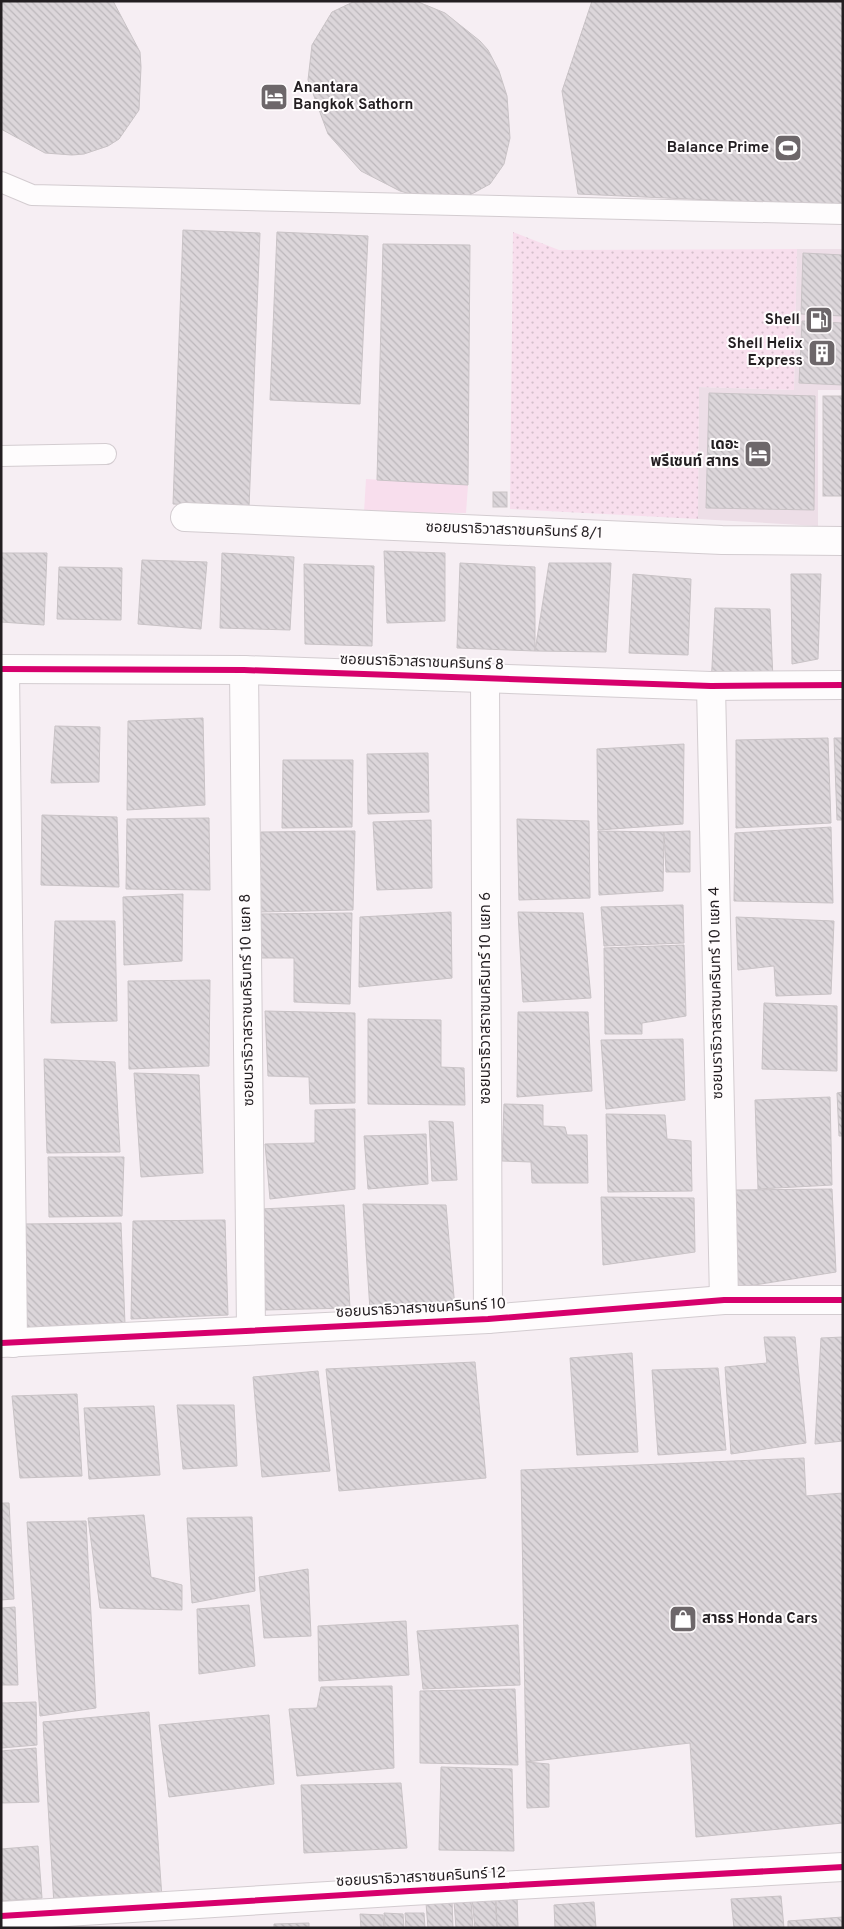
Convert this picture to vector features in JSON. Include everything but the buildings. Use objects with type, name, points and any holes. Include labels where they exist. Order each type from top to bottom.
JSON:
[{"type":"street","name":"ซอยนราธิวาสราชนครินทร์ 8/1","points":[[185,517],[742,540],[843,541]]},
{"type":"street","name":"ซอยนราธิวาสราชนครินทร์ 8","points":[[3,669],[244,670],[710,686],[843,685]]},
{"type":"street","points":[[3,669],[7,1343]]},
{"type":"street","name":"ซอยนราธิวาสราชนครินทร์ 10 แยก 8","points":[[244,670],[251,1330]]},
{"type":"street","name":"ซอยนราธิวาสราชนครินทร์ 10 แยก 6","points":[[485,678],[488,1318]]},
{"type":"street","name":"ซอยนราธิวาสราชนครินทร์ 10 แยก 4","points":[[710,686],[724,1300]]},
{"type":"street","name":"ซอยนราธิวาสราชนครินทร์ 10","points":[[7,1343],[488,1318],[724,1300],[843,1300]]},
{"type":"street","name":"ซอยนราธิวาสราชนครินทร์ 12","points":[[1,1916],[843,1867]]},
{"type":"lane","points":[[1,182],[32,194],[843,214]]},
{"type":"lane","points":[[1,456],[106,454]]},
{"type":"shaded area","points":[[513,232],[559,250],[797,249],[794,390],[699,387],[698,519],[510,509]]},
{"type":"shaded area","name":"เดอะ พรีเซนท์ สาทร","points":[[797,249],[843,249],[843,390],[818,390],[818,526],[698,519],[699,387],[794,390]]},
{"type":"shaded area","points":[[366,479],[468,485],[466,513],[364,512]]},
{"type":"cycle path","points":[[1,669],[244,670],[711,686],[843,685]]},
{"type":"cycle path","points":[[1,1343],[488,1319],[724,1300],[843,1300]]},
{"type":"cycle path","points":[[1,1916],[843,1867]]},
{"type":"place","name":"Anantara Bangkok Sathorn","points":[[274,97]]},
{"type":"place","name":"Balance Prime","points":[[788,148]]},
{"type":"place","name":"Shell","points":[[819,320]]},
{"type":"place","name":"Shell Helix Express","points":[[822,353]]},
{"type":"place","name":"เดอะ พรีเซนท์ สาทร","points":[[758,454]]},
{"type":"place","name":"สาธร Honda Cars","points":[[683,1619]]}]
